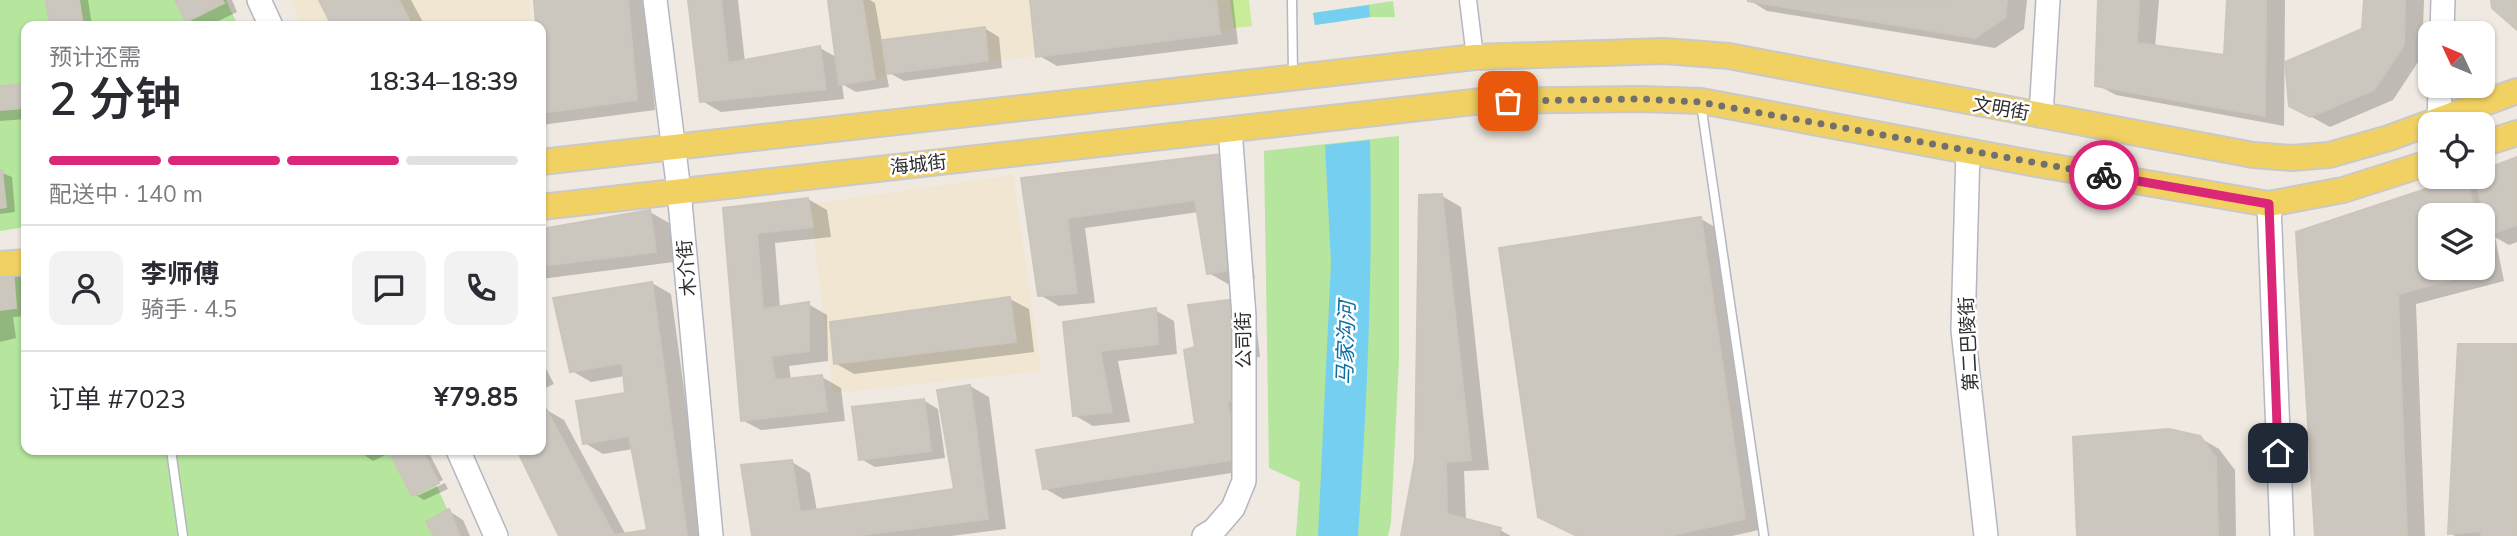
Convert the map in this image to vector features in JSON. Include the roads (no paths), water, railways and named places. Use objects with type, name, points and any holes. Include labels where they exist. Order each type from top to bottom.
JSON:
[{"type":"main road","name":"文明街","points":[[1293,78],[1475,57],[1664,51],[1729,56],[2253,155],[2291,158],[2329,155],[2418,129]]},
{"type":"main road","points":[[546,161],[1293,78]]},
{"type":"main road","name":"文明街","points":[[2464,112],[2517,91]]},
{"type":"main road","name":"海城街","points":[[546,206],[1482,101],[1640,99],[1700,102]]},
{"type":"main road","points":[[1700,102],[2269,204],[2343,190],[2418,166]]},
{"type":"main road","points":[[2495,140],[2517,133]]},
{"type":"main road","points":[[0,264],[21,262]]},
{"type":"street","points":[[258,0],[268,21]]},
{"type":"street","name":"木介街","points":[[655,0],[679,191],[711,536]]},
{"type":"street","points":[[1468,0],[1475,57]]},
{"type":"street","points":[[2041,115],[2049,0]]},
{"type":"street","points":[[2442,21],[2443,0]]},
{"type":"street","name":"公司街","points":[[1204,536],[1214,530],[1233,508],[1244,481],[1244,316],[1230,129]]},
{"type":"street","name":"第二巴陵街","points":[[1968,151],[1963,330],[1986,536]]},
{"type":"street","points":[[2269,204],[2282,536]]},
{"type":"street","points":[[460,455],[496,536]]},
{"type":"lane","points":[[1292,0],[1293,78]]},
{"type":"lane","points":[[1700,102],[1765,536]]},
{"type":"lane","points":[[172,455],[183,536]]},
{"type":"water","points":[[1369,5],[1370,17],[1315,25],[1313,13]]},
{"type":"water","name":"马家沟河","points":[[1370,140],[1368,338],[1358,536],[1318,536],[1331,263],[1325,145]]}]
